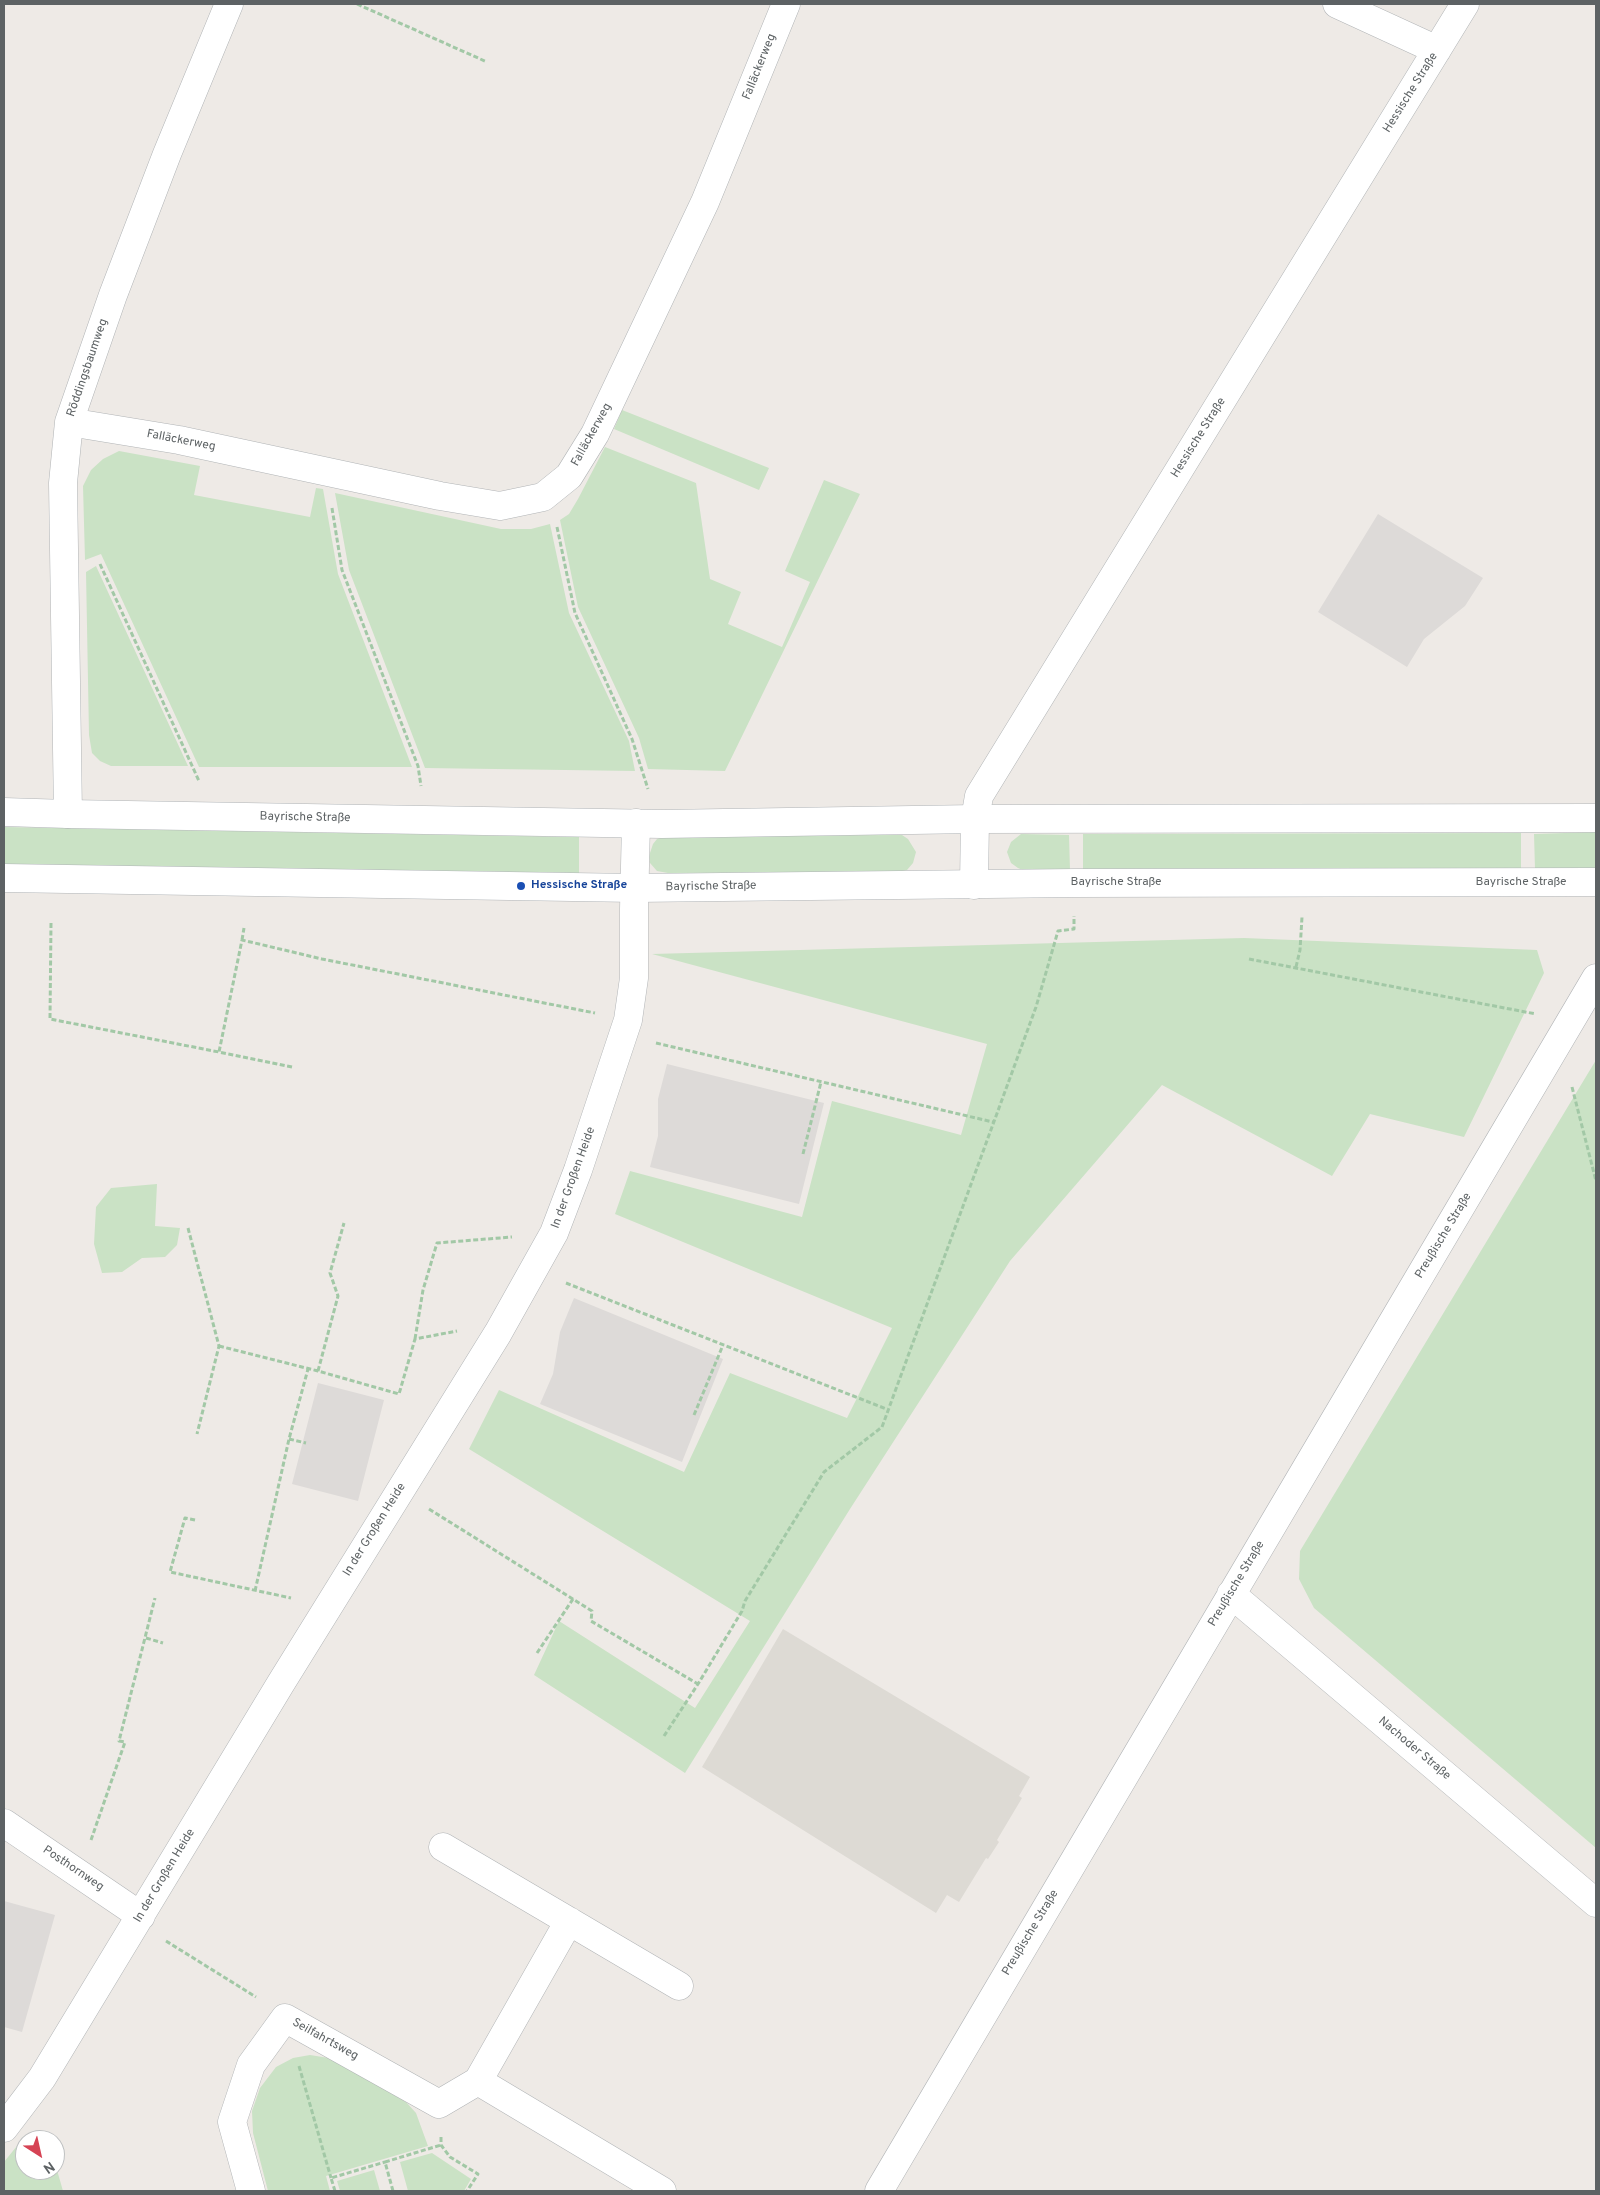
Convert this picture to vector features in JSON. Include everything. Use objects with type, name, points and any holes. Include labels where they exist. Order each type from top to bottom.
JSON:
[{"type":"street","name":"Röddingsbaumweg","points":[[68,814],[63,483],[69,422],[167,154],[229,4]]},
{"type":"street","name":"Falläckerweg","points":[[69,422],[179,440],[440,496],[500,506],[543,497],[569,476],[595,434],[705,202],[786,4]]},
{"type":"street","points":[[1336,4],[1437,50]]},
{"type":"street","name":"Hessische Straße","points":[[974,885],[975,819],[979,796],[1465,4]]},
{"type":"street","name":"Bayrische Straße","points":[[4,812],[636,823],[975,819],[1596,818]]},
{"type":"street","points":[[635,888],[636,823]]},
{"type":"street","name":"Bayrische Straße","points":[[4,878],[635,888],[1075,883],[1596,882]]},
{"type":"street","name":"In der Großen Heide","points":[[4,2128],[42,2078],[329,1606],[498,1333],[554,1233],[578,1170],[626,1028],[634,978],[635,888]]},
{"type":"street","name":"Preußische Straße","points":[[879,2191],[1596,978]]},
{"type":"street","name":"Nachoder Straße","points":[[1231,1594],[1596,1903]]},
{"type":"street","name":"Posthornweg","points":[[4,1823],[141,1916]]},
{"type":"street","points":[[443,1846],[679,1986]]},
{"type":"street","points":[[438,2104],[478,2081],[569,1921]]},
{"type":"street","name":"Seilfahrtsweg","points":[[251,2191],[232,2122],[251,2065],[285,2018],[438,2104]]},
{"type":"street","points":[[478,2081],[662,2191]]},
{"type":"path","points":[[357,4],[487,62]]},
{"type":"path","points":[[328,472],[329,494],[342,570],[418,766],[426,820]]},
{"type":"path","points":[[543,497],[555,520],[575,613],[632,739],[641,770]]},
{"type":"path","points":[[65,574],[98,560],[214,816]]},
{"type":"path","points":[[1296,967],[1300,950],[1304,884]]},
{"type":"path","points":[[51,923],[50,1019],[292,1067]]},
{"type":"path","points":[[219,1052],[244,928]]},
{"type":"path","points":[[664,1736],[698,1684],[742,1610],[745,1601],[824,1472],[882,1427],[1036,1007],[1058,931]]},
{"type":"path","points":[[242,940],[626,1028],[821,1082],[993,1122]]},
{"type":"path","points":[[1249,959],[1571,1021]]},
{"type":"path","points":[[803,1154],[821,1082]]},
{"type":"path","points":[[1572,1084],[1596,1181]]},
{"type":"path","points":[[318,1370],[338,1296],[330,1273],[344,1223]]},
{"type":"path","points":[[188,1228],[219,1346],[196,1434]]},
{"type":"path","points":[[219,1346],[318,1370],[399,1394],[415,1339],[423,1290],[436,1243],[554,1233]]},
{"type":"path","points":[[533,1270],[889,1410]]},
{"type":"path","points":[[415,1339],[465,1330],[498,1333]]},
{"type":"path","points":[[694,1415],[723,1345]]},
{"type":"path","points":[[254,1591],[289,1438],[308,1369]]},
{"type":"path","points":[[289,1438],[306,1443]]},
{"type":"path","points":[[400,1491],[592,1611],[591,1621],[698,1684]]},
{"type":"path","points":[[195,1520],[185,1518],[170,1572],[329,1606]]},
{"type":"path","points":[[80,1874],[125,1742],[119,1741],[155,1598]]},
{"type":"path","points":[[537,1653],[573,1599]]},
{"type":"path","points":[[146,1638],[163,1643]]},
{"type":"path","points":[[141,1916],[156,1934],[234,1982],[285,2018],[335,2191]]},
{"type":"path","points":[[438,2104],[441,2145],[450,2157],[478,2174],[468,2191]]},
{"type":"path","points":[[331,2178],[441,2145]]},
{"type":"path","points":[[385,2162],[393,2191]]},
{"type":"shaded area","points":[[1378,514],[1483,578],[1465,606],[1424,639],[1407,667],[1318,612]]},
{"type":"shaded area","points":[[667,1064],[824,1103],[799,1204],[650,1167],[658,1136],[658,1099]]},
{"type":"shaded area","points":[[574,1298],[723,1359],[682,1462],[540,1404],[553,1374],[560,1332]]},
{"type":"shaded area","points":[[318,1383],[384,1400],[358,1501],[292,1484]]},
{"type":"shaded area","points":[[783,1629],[1030,1777],[1019,1796],[1022,1798],[997,1840],[999,1842],[988,1859],[986,1858],[959,1902],[947,1895],[936,1913],[702,1767]]},
{"type":"shaded area","points":[[4,1901],[55,1915],[22,2032],[4,2027]]},
{"type":"green space","points":[[622,410],[769,468],[759,490],[614,429]]},
{"type":"green space","points":[[605,447],[696,483],[710,579],[741,592],[728,624],[782,647],[810,582],[785,571],[824,480],[860,494],[725,771],[648,769],[639,738],[578,607],[560,520],[569,514]]},
{"type":"green space","points":[[119,451],[200,466],[194,495],[310,517],[316,488],[323,489],[338,574],[412,767],[199,767],[101,554],[85,560],[83,486],[91,470],[103,459]]},
{"type":"green space","points":[[335,493],[501,529],[531,529],[550,524],[569,613],[629,741],[635,771],[425,768],[349,570]]},
{"type":"green space","points":[[96,566],[188,766],[111,766],[100,761],[92,753],[89,735],[86,572]]},
{"type":"green space","points":[[4,827],[579,837],[579,873],[4,865]]},
{"type":"green space","points":[[1596,832],[1596,868],[1535,869],[1534,834]]},
{"type":"green space","points":[[1521,833],[1521,870],[1083,871],[1083,834]]},
{"type":"green space","points":[[1021,834],[1069,835],[1070,870],[1025,871],[1011,863],[1007,852],[1011,842]]},
{"type":"green space","points":[[902,835],[908,839],[916,852],[913,863],[907,870],[899,872],[668,873],[657,871],[650,863],[649,856],[657,839],[666,836]]},
{"type":"green space","points":[[1244,938],[1537,950],[1544,973],[1464,1137],[1370,1114],[1332,1176],[1162,1085],[1010,1261],[850,1509],[685,1773],[534,1675],[559,1621],[695,1708],[750,1621],[469,1449],[499,1390],[684,1472],[730,1373],[847,1418],[892,1328],[615,1214],[630,1171],[802,1217],[832,1101],[961,1135],[987,1044],[652,954]]},
{"type":"green space","points":[[1596,1060],[1596,1848],[1314,1608],[1299,1579],[1300,1551]]},
{"type":"green space","points":[[157,1184],[155,1226],[180,1228],[177,1245],[165,1257],[142,1258],[122,1272],[102,1273],[94,1244],[96,1207],[111,1188]]},
{"type":"green space","points":[[310,2055],[335,2059],[406,2102],[416,2113],[428,2146],[326,2176],[330,2191],[268,2191],[253,2133],[252,2111],[260,2088],[276,2067],[293,2058]]},
{"type":"green space","points":[[15,2148],[15,2180],[60,2180],[63,2191],[4,2191],[4,2162]]},
{"type":"green space","points":[[432,2153],[471,2179],[464,2191],[408,2191],[400,2162]]},
{"type":"green space","points":[[374,2170],[380,2191],[340,2191],[337,2181]]},
{"type":"place","name":"Hessische Straße","points":[[521,886]]}]
